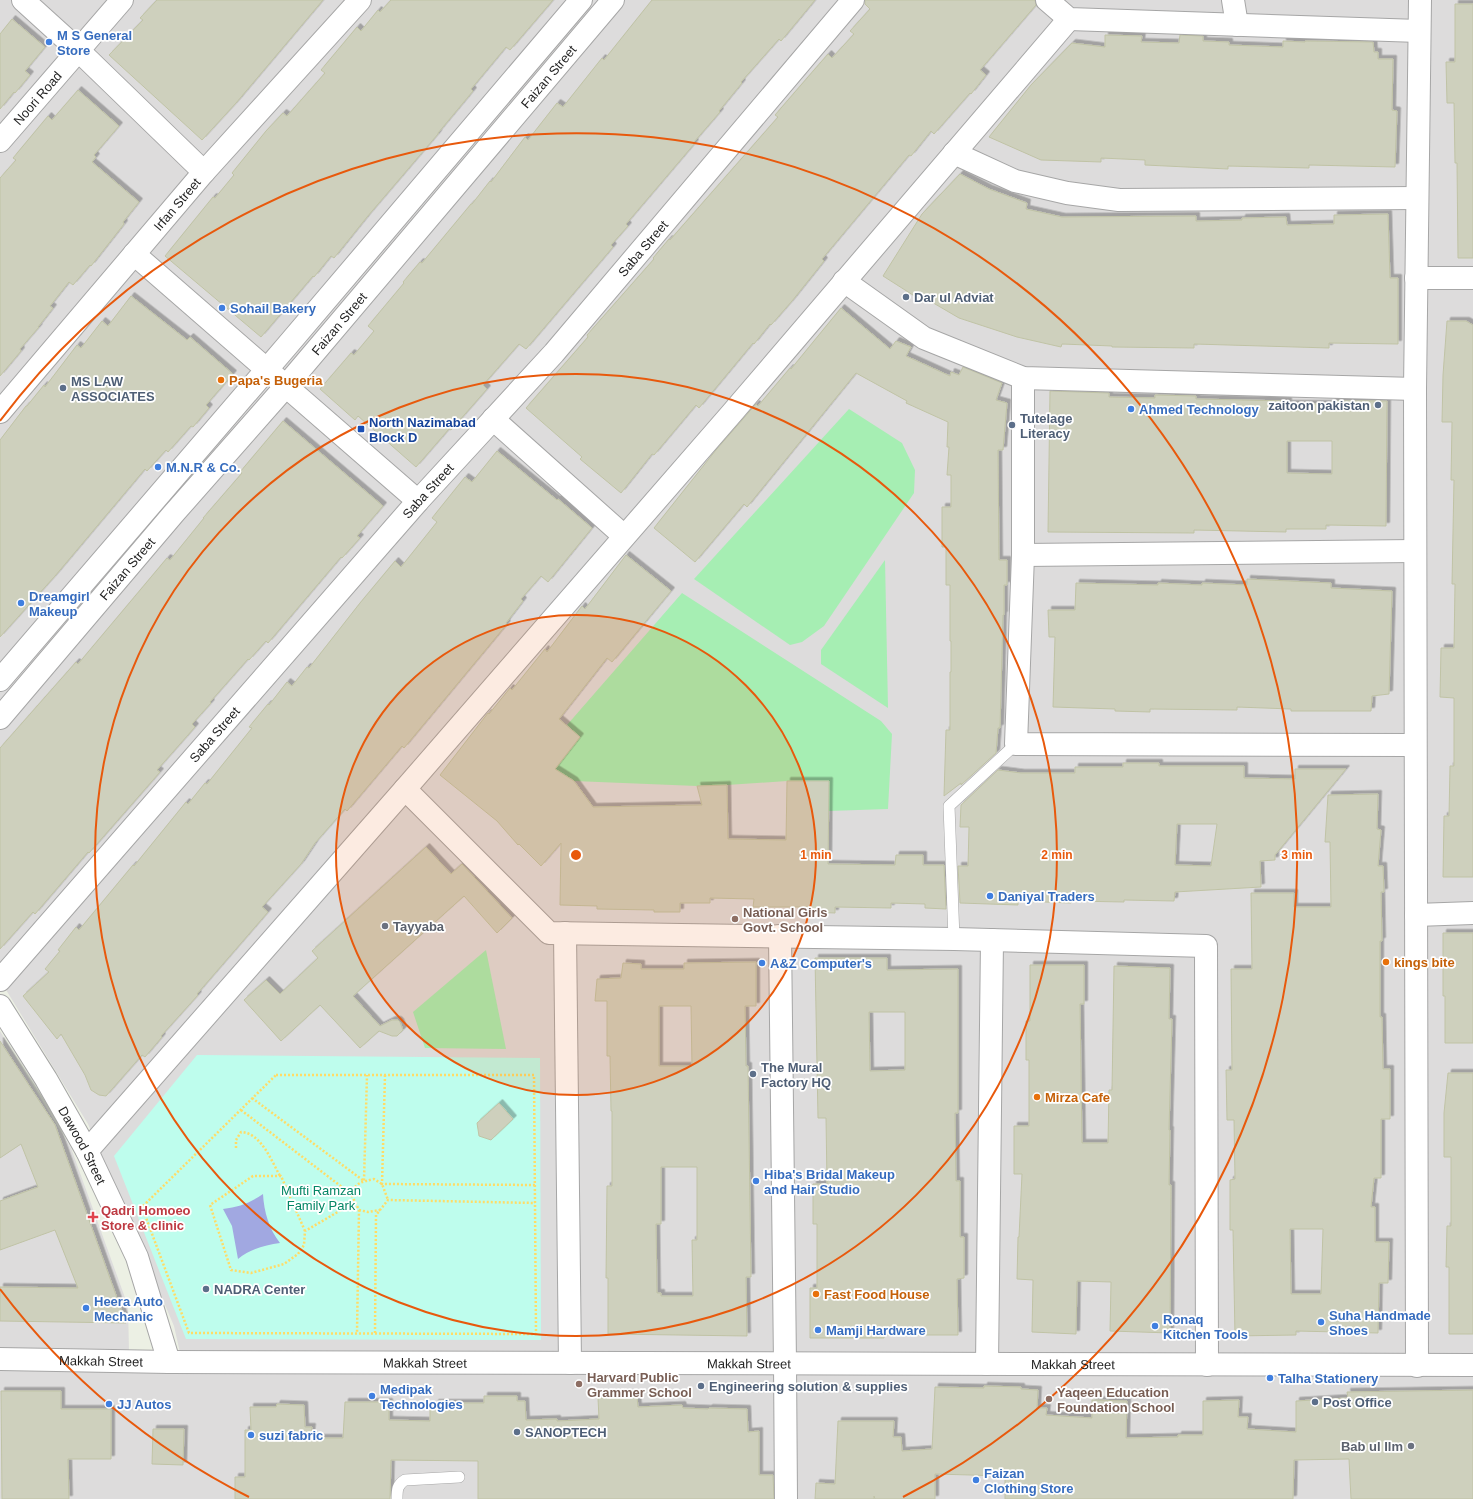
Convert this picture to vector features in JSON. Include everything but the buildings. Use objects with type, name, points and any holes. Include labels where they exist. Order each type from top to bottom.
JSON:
[{"type":"street","points":[[23,0],[78,50],[204,172]]},
{"type":"street","name":"Noori Road","points":[[0,141],[122,0]]},
{"type":"street","name":"Irfan Street","points":[[0,412],[204,172],[360,0]]},
{"type":"street","name":"Faizan Street","points":[[0,680],[581,0]]},
{"type":"street","name":"Faizan Street","points":[[0,718],[175,512],[286,386],[613,0]]},
{"type":"street","name":"Saba Street","points":[[0,980],[418,501],[554,353],[853,0]]},
{"type":"street","points":[[1048,0],[1069,19],[1420,31]]},
{"type":"street","points":[[1233,0],[1236,25]]},
{"type":"street","points":[[1417,1366],[1415,389],[1420,0]]},
{"type":"street","points":[[86,1151],[405,789],[1069,19]]},
{"type":"street","points":[[954,153],[1015,181],[1067,192],[1119,200],[1417,198]]},
{"type":"street","points":[[134,254],[418,501]]},
{"type":"street","points":[[1416,278],[1473,278]]},
{"type":"street","points":[[844,281],[924,338],[1023,378],[1415,389]]},
{"type":"street","points":[[1023,378],[1023,555],[1016,744],[1416,745]]},
{"type":"street","points":[[493,419],[624,536]]},
{"type":"street","points":[[1023,555],[1415,551]]},
{"type":"street","points":[[405,789],[549,933],[954,939],[1206,946],[1207,1365]]},
{"type":"street","points":[[1416,915],[1473,913]]},
{"type":"street","points":[[565,933],[570,1363]]},
{"type":"street","points":[[780,936],[786,1364],[786,1499]]},
{"type":"street","points":[[987,1364],[992,940]]},
{"type":"street","name":"Dawood Street","points":[[0,1006],[46,1079],[86,1151],[137,1257],[169,1362]]},
{"type":"street","name":"Makkah Street","points":[[0,1359],[169,1362],[1473,1365]]},
{"type":"lane","points":[[954,939],[949,806],[1016,744]]},
{"type":"lane","points":[[397,1499],[397,1489],[400,1483],[406,1480],[459,1477]]},
{"type":"path","points":[[276,1075],[385,1075],[534,1075],[536,1334],[189,1332],[142,1207],[276,1075]]},
{"type":"path","points":[[364,1181],[367,1075]]},
{"type":"path","points":[[385,1075],[382,1184],[388,1200]]},
{"type":"path","points":[[252,1098],[364,1181]]},
{"type":"path","points":[[241,1110],[351,1194],[359,1210],[357,1333]]},
{"type":"path","points":[[236,1148],[236,1140],[241,1132],[248,1133],[260,1143],[281,1176],[304,1232],[304,1245],[298,1254],[284,1264],[251,1273],[231,1270],[210,1206],[253,1176],[281,1176]]},
{"type":"path","points":[[351,1194],[354,1186],[364,1181],[374,1179],[382,1184],[535,1185]]},
{"type":"path","points":[[388,1200],[535,1202]]},
{"type":"path","points":[[375,1333],[376,1215],[388,1200]]},
{"type":"path","points":[[304,1232],[355,1202]]},
{"type":"path","points":[[359,1210],[368,1212],[380,1210]]},
{"type":"shaded area","name":"North Nazimabad Block D","points":[[0,0],[1473,0],[1473,1499],[0,1499],[0,1365],[183,1366],[174,1326],[88,1124],[0,980]]},
{"type":"shaded area","points":[[0,1031],[71,1148],[128,1306],[129,1351],[0,1349]]},
{"type":"shaded area","points":[[263,1194],[268,1220],[280,1243],[258,1248],[238,1259],[232,1226],[223,1209],[244,1204]]},
{"type":"green space","points":[[849,409],[902,443],[915,470],[914,493],[824,626],[802,642],[790,645],[694,579]]},
{"type":"green space","points":[[885,560],[888,708],[821,664],[821,650]]},
{"type":"green space","points":[[682,593],[881,721],[892,734],[888,809],[828,811],[829,781],[787,781],[697,786],[574,781],[555,769],[580,737],[567,725]]},
{"type":"green space","points":[[486,950],[506,1049],[425,1048],[413,1012]]},
{"type":"green space","name":"Mufti Ramzan Family Park","points":[[197,1055],[540,1058],[541,1340],[186,1339],[114,1156]]},
{"type":"place","name":"M S General Store","points":[[49,42]]},
{"type":"place","name":"Dar ul Adviat","points":[[906,297]]},
{"type":"place","name":"Sohail Bakery","points":[[222,308]]},
{"type":"place","name":"Papa's Bugeria","points":[[221,380]]},
{"type":"place","name":"MS LAW ASSOCIATES","points":[[63,388]]},
{"type":"place","name":"zaitoon pakistan","points":[[1378,405]]},
{"type":"place","name":"Ahmed Technology","points":[[1131,409]]},
{"type":"place","name":"Tutelage Literacy","points":[[1012,425]]},
{"type":"place","name":"North Nazimabad Block D","points":[[361,429]]},
{"type":"place","name":"M.N.R & Co.","points":[[158,467]]},
{"type":"place","name":"Dreamgirl Makeup","points":[[21,603]]},
{"type":"place","name":"Daniyal Traders","points":[[990,896]]},
{"type":"place","name":"National Girls Govt. School","points":[[735,919]]},
{"type":"place","name":"Tayyaba","points":[[385,926]]},
{"type":"place","name":"kings bite","points":[[1386,962]]},
{"type":"place","name":"A&Z Computer's","points":[[762,963]]},
{"type":"place","name":"The Mural Factory HQ","points":[[753,1074]]},
{"type":"place","name":"Mirza Cafe","points":[[1037,1097]]},
{"type":"place","name":"Hiba's Bridal Makeup and Hair Studio","points":[[756,1181]]},
{"type":"place","name":"Qadri Homoeo Store & clinic","points":[[93,1217]]},
{"type":"place","name":"NADRA Center","points":[[206,1289]]},
{"type":"place","name":"Fast Food House","points":[[816,1294]]},
{"type":"place","name":"Heera Auto Mechanic","points":[[86,1308]]},
{"type":"place","name":"Suha Handmade Shoes","points":[[1321,1322]]},
{"type":"place","name":"Ronaq Kitchen Tools","points":[[1155,1326]]},
{"type":"place","name":"Mamji Hardware","points":[[818,1330]]},
{"type":"place","name":"Talha Stationery","points":[[1270,1378]]},
{"type":"place","name":"Harvard Public Grammer School","points":[[579,1384]]},
{"type":"place","name":"Engineering solution & supplies","points":[[701,1386]]},
{"type":"place","name":"Medipak Technologies","points":[[372,1396]]},
{"type":"place","name":"Yaqeen Education Foundation School","points":[[1049,1399]]},
{"type":"place","name":"Post Office","points":[[1315,1402]]},
{"type":"place","name":"JJ Autos","points":[[109,1404]]},
{"type":"place","name":"SANOPTECH","points":[[517,1432]]},
{"type":"place","name":"suzi fabric","points":[[251,1435]]},
{"type":"place","name":"Bab ul Ilm","points":[[1411,1446]]},
{"type":"place","name":"Faizan Clothing Store","points":[[976,1480]]}]
